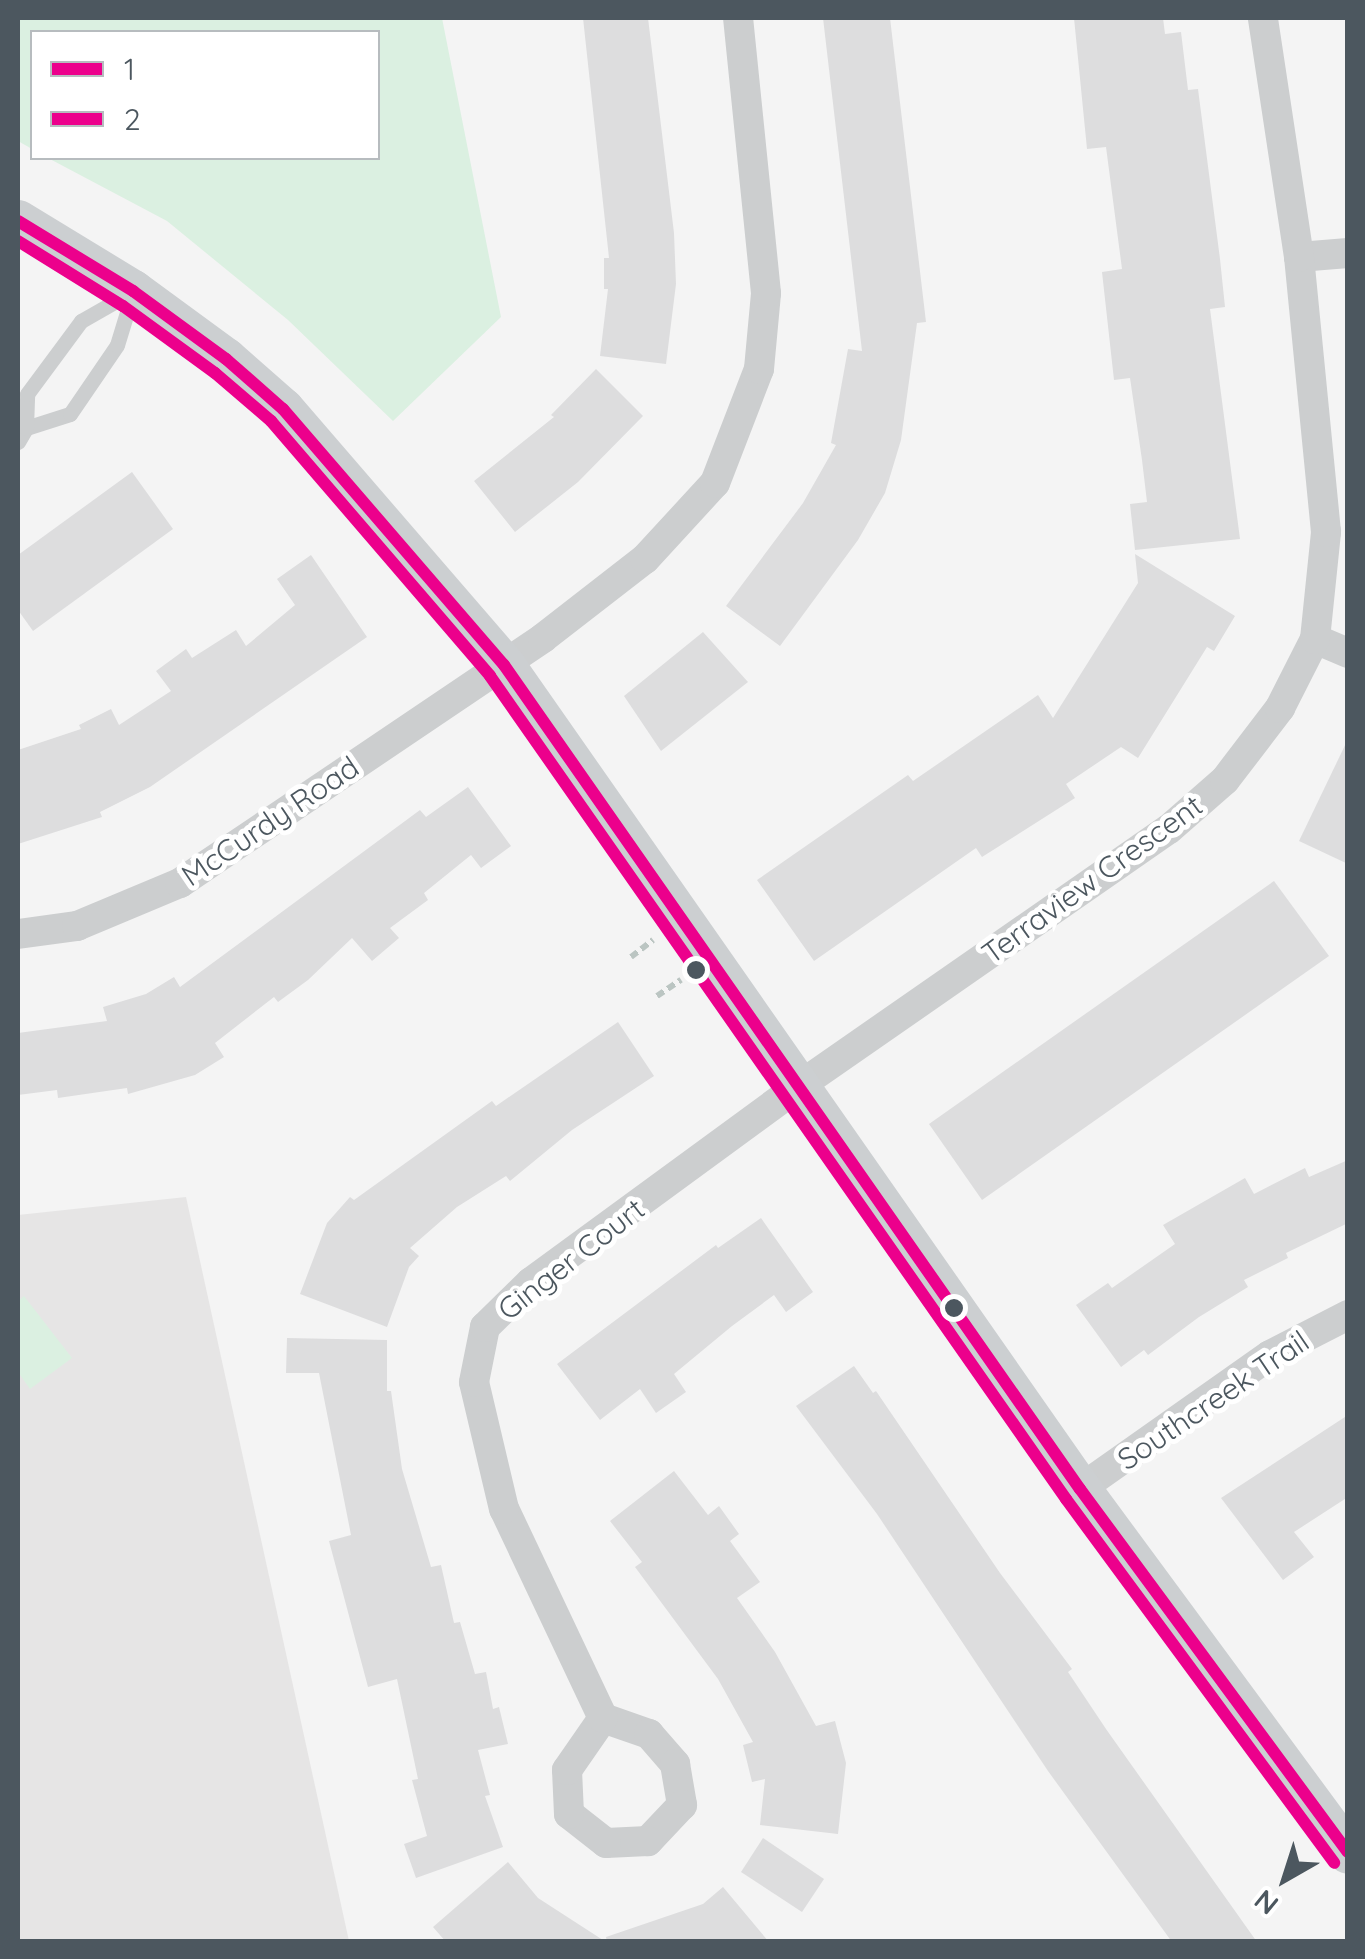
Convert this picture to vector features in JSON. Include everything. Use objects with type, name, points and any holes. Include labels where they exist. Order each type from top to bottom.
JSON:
[{"type":"main road","points":[[18,221],[133,291],[226,360],[283,409],[504,666],[1080,1489],[1348,1854]]},
{"type":"street","points":[[504,666],[645,559],[715,483],[759,369],[766,293],[738,18]]},
{"type":"street","name":"Terraview Crescent","points":[[799,1086],[1170,830],[1225,780],[1280,708],[1315,639],[1326,532],[1299,257],[1263,18]]},
{"type":"street","points":[[1299,257],[1348,253]]},
{"type":"street","points":[[1315,639],[1348,654]]},
{"type":"street","name":"McCurdy Road","points":[[18,934],[77,926],[180,883],[504,666]]},
{"type":"street","name":"Ginger Court","points":[[603,1718],[504,1509],[474,1382],[486,1327],[531,1282],[799,1086]]},
{"type":"street","name":"Southcreek Trail","points":[[1080,1489],[1270,1355],[1348,1315]]},
{"type":"lane","points":[[22,435],[70,414],[117,346],[133,291]]},
{"type":"lane","points":[[22,435],[27,394],[82,321],[133,291]]},
{"type":"path","points":[[630,957],[653,940]]},
{"type":"path","points":[[657,996],[681,980]]},
{"type":"shaded area","points":[[186,1197],[349,1941],[18,1941],[18,1215]]},
{"type":"green space","points":[[18,18],[442,18],[501,317],[393,421],[288,320],[167,221],[52,160],[380,160],[380,30],[30,30],[30,148],[18,141]]},
{"type":"green space","points":[[24,1296],[72,1358],[30,1389],[18,1372],[18,1301]]},
{"type":"building","points":[[583,18],[648,18],[674,233],[676,284],[666,364],[600,356],[608,289],[604,289],[604,258],[609,258]]},
{"type":"building","points":[[823,18],[890,18],[926,322],[917,323],[901,440],[885,493],[858,540],[780,646],[726,606],[803,503],[836,445],[831,443],[848,349],[862,351]]},
{"type":"building","points":[[1074,18],[1163,18],[1165,34],[1181,32],[1188,90],[1198,89],[1220,259],[1225,307],[1210,309],[1240,539],[1135,550],[1130,504],[1147,502],[1130,378],[1114,380],[1102,272],[1122,269],[1106,147],[1087,149]]},
{"type":"building","points":[[596,369],[643,416],[578,482],[515,532],[474,481],[554,417],[551,415]]},
{"type":"building","points":[[132,472],[173,529],[33,631],[18,610],[18,555]]},
{"type":"building","points":[[1135,554],[1235,616],[1214,651],[1207,647],[1138,758],[1121,747],[1066,784],[1075,798],[982,857],[976,848],[814,961],[757,880],[908,775],[913,781],[1038,695],[1053,718],[1138,583]]},
{"type":"building","points":[[311,555],[367,637],[150,787],[100,812],[102,817],[18,844],[18,750],[81,729],[79,725],[111,709],[119,725],[171,691],[156,671],[186,649],[192,658],[236,630],[246,646],[295,605],[277,579]]},
{"type":"building","points":[[703,632],[748,682],[661,751],[624,696]]},
{"type":"building","points":[[1348,739],[1348,864],[1299,841]]},
{"type":"building","points":[[468,787],[511,846],[481,868],[471,855],[424,893],[428,900],[390,928],[399,938],[372,961],[352,938],[308,980],[278,1002],[274,997],[215,1043],[224,1057],[195,1075],[128,1094],[127,1088],[58,1098],[57,1090],[18,1095],[18,1033],[107,1021],[103,1007],[146,994],[174,977],[180,987],[420,810],[426,817]]},
{"type":"building","points":[[1274,881],[1329,956],[982,1200],[929,1124]]},
{"type":"building","points":[[618,1022],[654,1076],[572,1130],[510,1181],[506,1176],[457,1207],[410,1248],[419,1256],[409,1267],[387,1327],[300,1294],[327,1223],[350,1197],[354,1200],[492,1101],[496,1106]]},
{"type":"building","points":[[1348,1160],[1348,1223],[1286,1253],[1288,1258],[1244,1280],[1248,1287],[1148,1355],[1144,1350],[1121,1367],[1076,1305],[1108,1283],[1112,1288],[1175,1244],[1163,1225],[1245,1178],[1254,1194],[1305,1168],[1309,1177]]},
{"type":"building","points":[[761,1218],[813,1292],[786,1312],[774,1295],[732,1326],[674,1374],[686,1392],[656,1413],[640,1389],[600,1420],[557,1364],[716,1245],[718,1248]]},
{"type":"building","points":[[287,1338],[387,1340],[387,1391],[391,1391],[402,1469],[431,1567],[441,1565],[454,1623],[460,1622],[475,1674],[486,1672],[493,1709],[499,1707],[508,1744],[478,1750],[490,1795],[485,1796],[503,1847],[416,1878],[404,1844],[427,1836],[412,1780],[418,1779],[397,1679],[368,1687],[329,1541],[351,1535],[319,1373],[286,1373]]},
{"type":"building","points":[[854,1366],[873,1393],[876,1391],[1000,1573],[1072,1669],[1068,1672],[1106,1729],[1257,1942],[1172,1942],[1048,1771],[877,1514],[796,1406]]},
{"type":"building","points":[[1348,1415],[1348,1497],[1294,1532],[1314,1557],[1283,1580],[1221,1498]]},
{"type":"building","points":[[674,1471],[708,1515],[719,1506],[739,1534],[730,1541],[760,1582],[737,1598],[775,1652],[816,1726],[835,1721],[846,1763],[838,1834],[760,1825],[765,1779],[752,1782],[743,1745],[753,1742],[718,1679],[635,1567],[642,1562],[610,1521]]},
{"type":"building","points":[[763,1838],[824,1879],[802,1912],[741,1872]]},
{"type":"building","points":[[508,1862],[538,1898],[606,1942],[446,1942],[433,1927]]},
{"type":"building","points":[[723,1887],[769,1942],[607,1942],[606,1937],[703,1904]]},
{"type":"transit line","name":"1","points":[[18,221],[133,291],[226,359],[283,409],[504,665],[1080,1489],[1348,1852]]},
{"type":"transit line","name":"2","points":[[18,241],[123,306],[215,373],[271,421],[490,676],[1066,1499],[1334,1863]]}]
